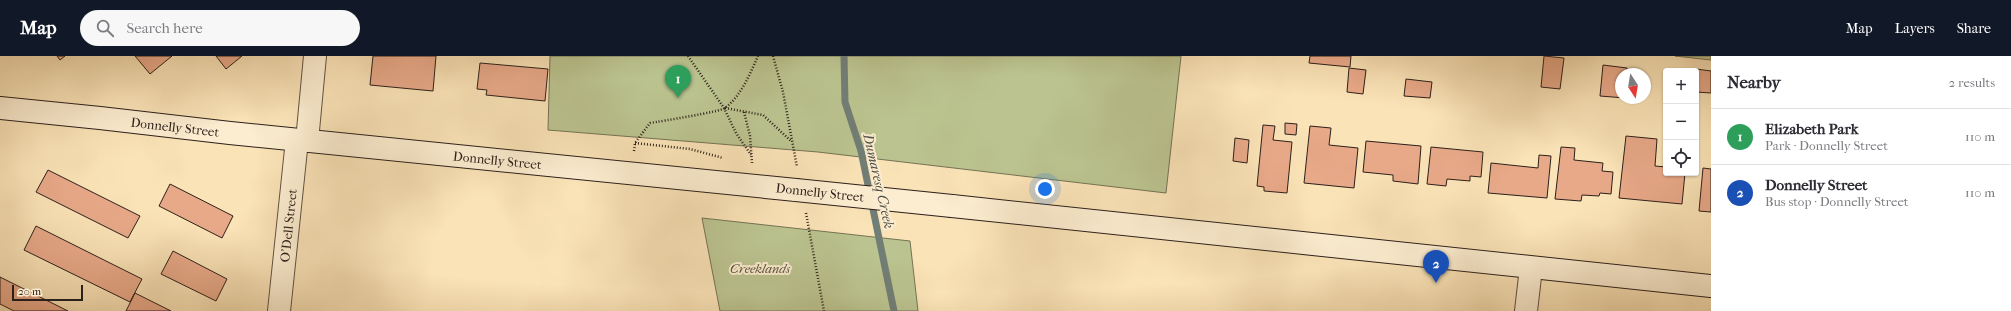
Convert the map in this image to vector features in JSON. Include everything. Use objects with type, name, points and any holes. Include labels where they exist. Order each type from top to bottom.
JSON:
[{"type":"street","name":"O'Dell Street","points":[[280,311],[302,140],[315,56]]},
{"type":"street","name":"Donnelly Street","points":[[0,108],[1711,286]]},
{"type":"street","points":[[1526,311],[1531,268]]},
{"type":"path","points":[[688,56],[724,108],[736,133],[751,155]]},
{"type":"path","points":[[724,108],[738,94],[749,77],[758,56]]},
{"type":"path","points":[[634,152],[635,143],[650,123],[724,108],[763,115],[792,141]]},
{"type":"path","points":[[744,112],[750,136],[753,166],[746,164]]},
{"type":"path","points":[[635,143],[690,149],[725,158]]},
{"type":"green space","points":[[550,56],[1181,56],[1166,193],[818,152],[548,130]]},
{"type":"green space","points":[[1675,56],[1711,56],[1711,60]]},
{"type":"green space","name":"Creeklands","points":[[702,218],[910,241],[918,311],[720,311]]},
{"type":"building","points":[[57,56],[65,56],[60,60]]},
{"type":"building","points":[[135,56],[172,56],[150,74]]},
{"type":"building","points":[[216,56],[242,56],[226,69]]},
{"type":"building","points":[[373,56],[436,56],[433,91],[370,85]]},
{"type":"building","points":[[1310,56],[1351,56],[1350,67],[1309,63]]},
{"type":"building","points":[[1544,56],[1564,58],[1560,89],[1541,87]]},
{"type":"building","points":[[480,63],[548,69],[545,101],[486,95],[487,90],[477,89]]},
{"type":"building","points":[[1603,65],[1627,68],[1615,68],[1615,97],[1600,96]]},
{"type":"building","points":[[1349,68],[1366,70],[1363,94],[1347,92]]},
{"type":"building","points":[[1699,69],[1711,71],[1711,93],[1699,92]]},
{"type":"building","points":[[1406,79],[1432,82],[1430,98],[1404,96]]},
{"type":"building","points":[[1285,123],[1297,124],[1296,135],[1285,134]]},
{"type":"building","points":[[1263,125],[1275,126],[1273,140],[1292,142],[1287,193],[1264,191],[1264,187],[1257,186]]},
{"type":"building","points":[[1310,126],[1331,128],[1329,145],[1358,148],[1354,188],[1304,183]]},
{"type":"building","points":[[1626,136],[1657,139],[1655,166],[1663,167],[1663,176],[1685,176],[1682,204],[1619,198]]},
{"type":"building","points":[[1235,138],[1249,140],[1247,163],[1233,161]]},
{"type":"building","points":[[1366,141],[1421,146],[1418,184],[1393,181],[1393,175],[1363,172]]},
{"type":"building","points":[[1431,147],[1483,152],[1481,177],[1470,176],[1470,181],[1447,179],[1446,186],[1427,184]]},
{"type":"building","points":[[1561,147],[1575,148],[1574,160],[1603,163],[1602,171],[1613,172],[1611,194],[1600,193],[1599,196],[1582,195],[1581,201],[1555,199]]},
{"type":"building","points":[[1539,155],[1551,156],[1547,198],[1488,193],[1491,163],[1538,168]]},
{"type":"building","points":[[1703,168],[1711,169],[1711,212],[1699,211]]},
{"type":"building","points":[[48,170],[140,216],[128,238],[36,192]]},
{"type":"building","points":[[170,184],[233,216],[222,238],[159,206]]},
{"type":"building","points":[[36,226],[142,279],[130,302],[24,250]]},
{"type":"building","points":[[173,251],[227,279],[216,301],[161,274]]},
{"type":"building","points":[[0,277],[68,311],[14,311],[0,304]]},
{"type":"building","points":[[135,293],[171,311],[126,311]]},
{"type":"waterway","name":"Dumaresq Creek","points":[[844,56],[845,102],[861,151],[894,311]]},
{"type":"place","name":"Elizabeth Park","points":[[678,98]]},
{"type":"place","name":"Donnelly Street","points":[[1436,283]]}]
